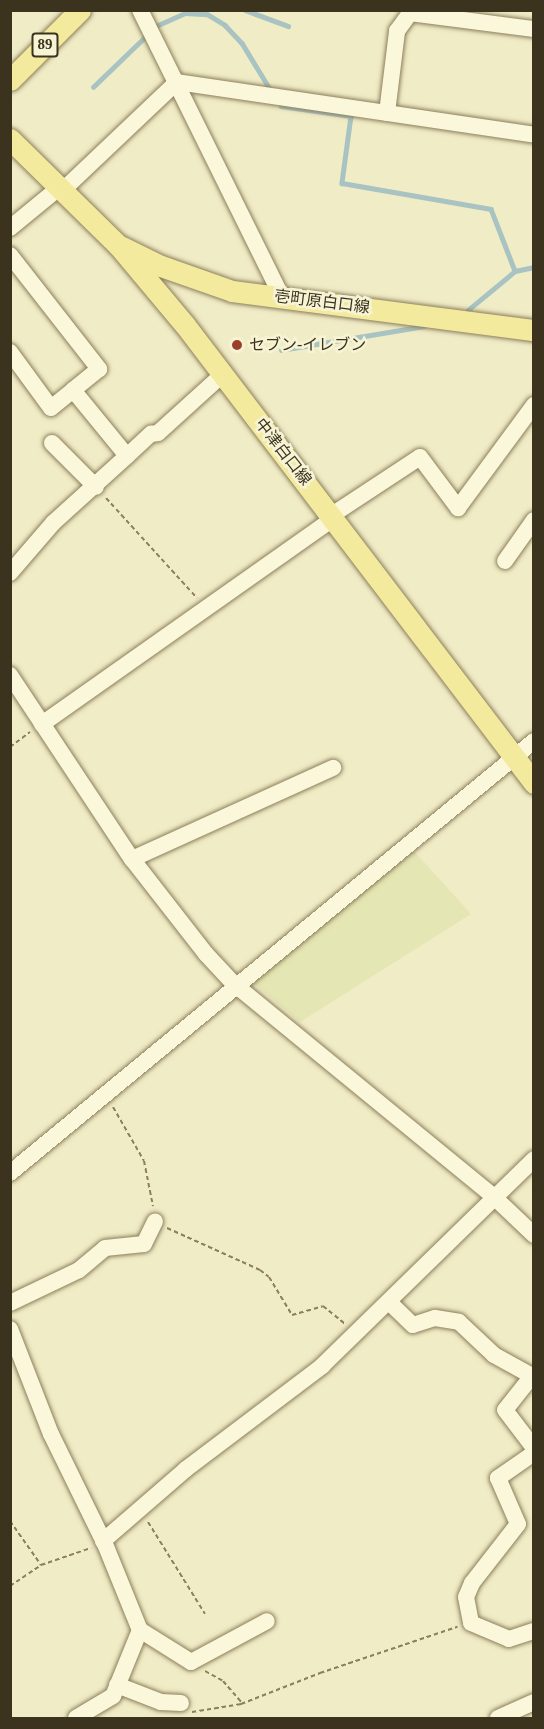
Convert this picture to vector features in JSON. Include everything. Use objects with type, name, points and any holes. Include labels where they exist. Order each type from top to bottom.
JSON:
[{"type":"main road","name":"89","points":[[10,80],[80,10]]},
{"type":"main road","name":"中津白口線","points":[[10,139],[118,245],[158,294],[333,516],[534,783]]},
{"type":"main road","name":"壱町原白口線","points":[[118,245],[176,272],[232,291],[534,330]]},
{"type":"main road","points":[[158,294],[176,272]]},
{"type":"street","points":[[140,10],[282,297]]},
{"type":"street","points":[[387,113],[397,32],[411,12],[534,29]]},
{"type":"street","points":[[177,82],[534,135]]},
{"type":"street","points":[[10,228],[61,188],[177,82]]},
{"type":"street","points":[[10,255],[99,369],[51,408],[10,352]]},
{"type":"street","points":[[10,573],[52,524],[100,483],[151,434],[158,433],[223,374]]},
{"type":"street","points":[[73,390],[127,456]]},
{"type":"street","points":[[42,724],[333,516],[420,457],[458,508],[534,405]]},
{"type":"street","points":[[52,443],[100,483]]},
{"type":"street","points":[[505,561],[534,520]]},
{"type":"street","points":[[10,675],[132,859],[234,984],[494,1197],[534,1235]]},
{"type":"street","points":[[10,1173],[234,984],[513,755],[534,741]]},
{"type":"street","points":[[132,859],[333,768]]},
{"type":"street","points":[[104,1543],[140,1509],[216,1445],[322,1366],[534,1159]]},
{"type":"street","points":[[10,1303],[79,1270],[105,1248],[144,1244],[155,1221]]},
{"type":"street","points":[[389,1302],[413,1325],[435,1318],[459,1322],[494,1355],[533,1377],[505,1410],[534,1448]]},
{"type":"street","points":[[10,1329],[51,1434],[104,1543],[140,1630],[190,1662],[267,1621]]},
{"type":"street","points":[[534,1453],[498,1478],[518,1524],[472,1583],[466,1597],[471,1623],[509,1639],[534,1631]]},
{"type":"street","points":[[76,1719],[112,1696],[140,1630]]},
{"type":"street","points":[[117,1685],[181,1707]]},
{"type":"street","points":[[498,1719],[534,1702]]},
{"type":"path","points":[[100,483],[206,608]]},
{"type":"path","points":[[10,747],[42,724]]},
{"type":"path","points":[[105,1093],[144,1161],[155,1221],[260,1270],[269,1277],[292,1315],[323,1306],[355,1334]]},
{"type":"path","points":[[140,1509],[205,1614]]},
{"type":"path","points":[[10,1521],[40,1565]]},
{"type":"path","points":[[10,1586],[40,1565],[104,1543]]},
{"type":"path","points":[[181,1707],[201,1712],[243,1704],[320,1672],[471,1623]]},
{"type":"path","points":[[190,1662],[223,1682],[243,1704]]},
{"type":"green space","points":[[412,849],[471,914],[300,1022],[251,981]]},
{"type":"waterway","points":[[245,10],[288,26]]},
{"type":"waterway","points":[[156,26],[185,13],[207,14],[225,25],[242,43],[270,89]]},
{"type":"waterway","points":[[93,87],[146,36]]},
{"type":"waterway","points":[[281,106],[351,116],[342,183],[491,209],[515,271]]},
{"type":"waterway","points":[[468,310],[515,271],[534,267]]},
{"type":"waterway","points":[[281,350],[424,326]]},
{"type":"place","name":"セブン-イレブン","points":[[237,345]]}]
